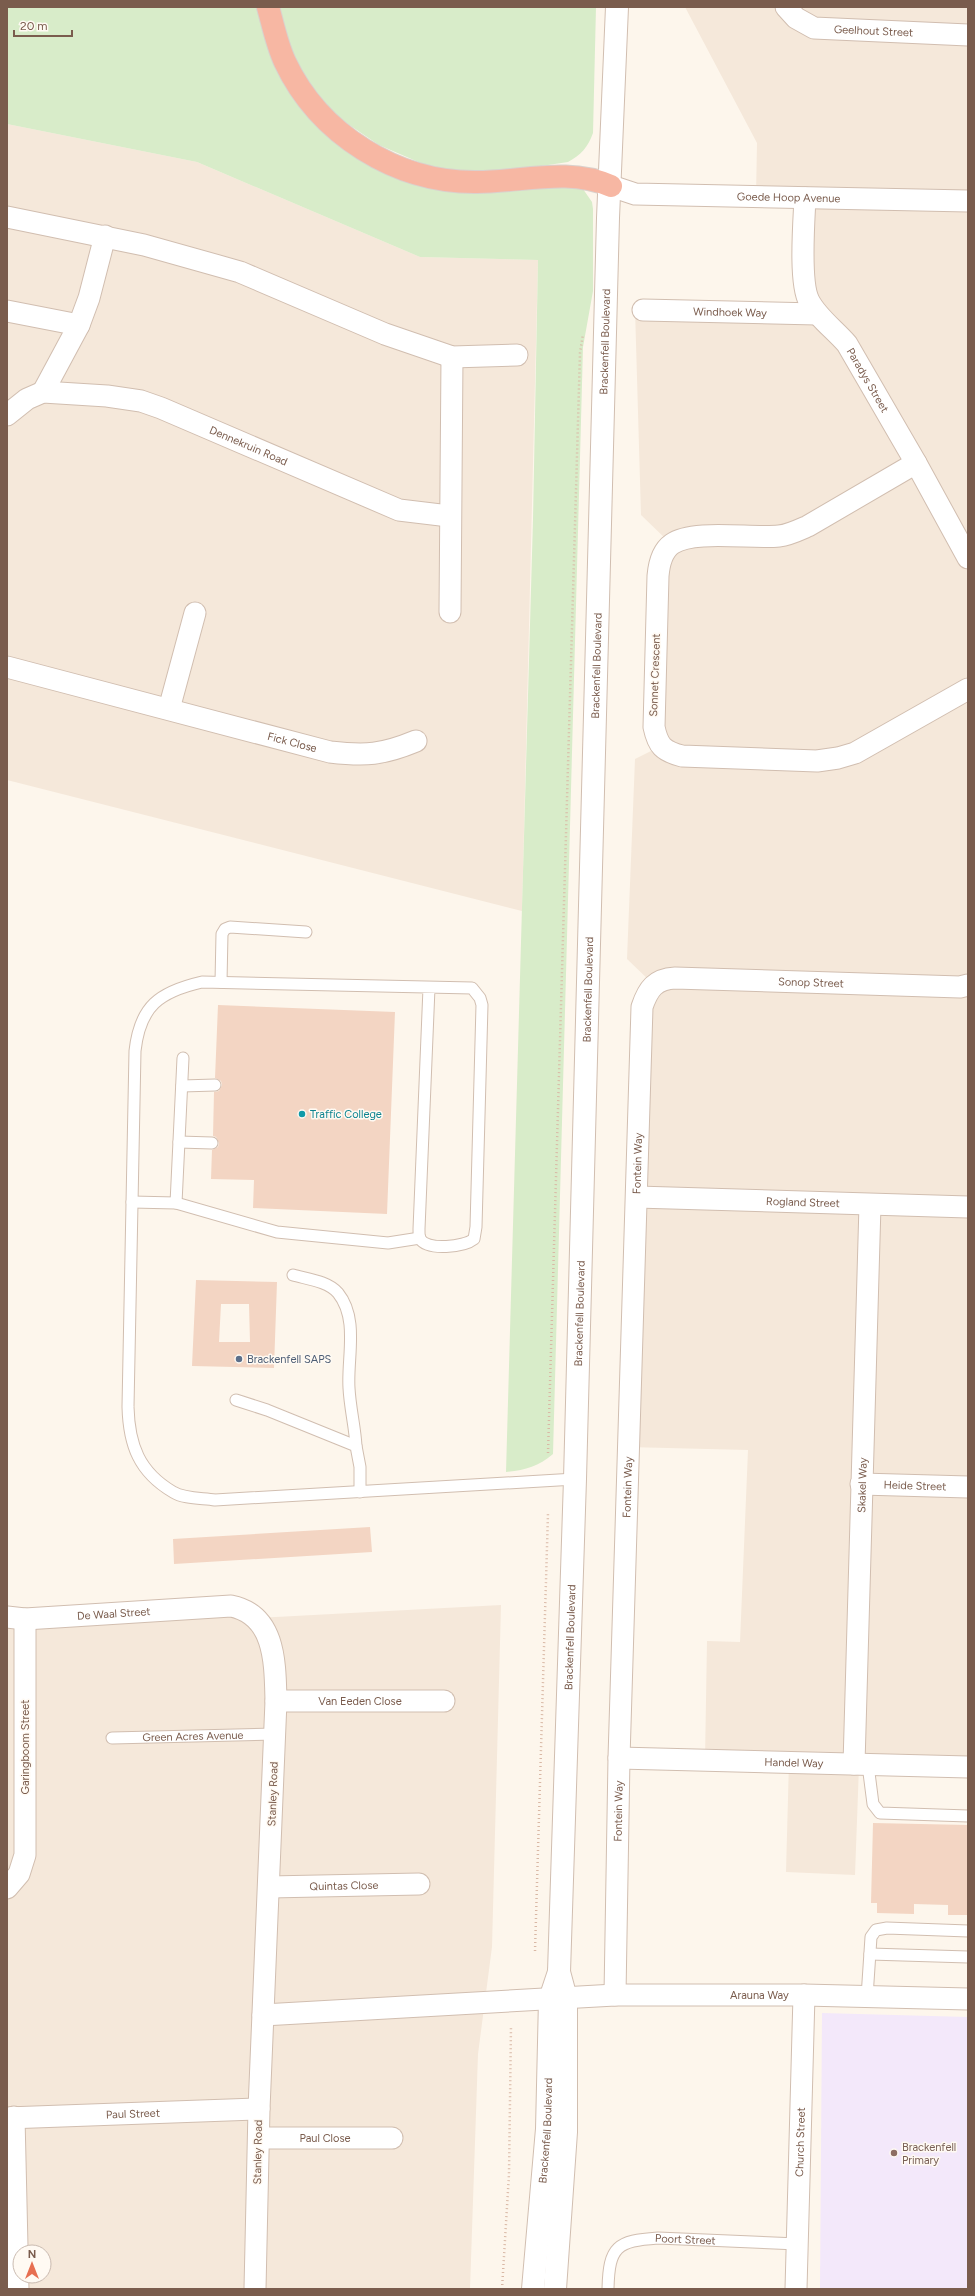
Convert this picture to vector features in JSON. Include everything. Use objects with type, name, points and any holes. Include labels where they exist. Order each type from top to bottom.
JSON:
[{"type":"highway","points":[[268,7],[284,61],[298,85],[315,109],[334,129],[358,147],[386,162],[418,174],[453,182],[478,182],[536,177],[583,177],[611,186]]},
{"type":"street","name":"Brackenfell Boulevard","points":[[533,2289],[558,1999],[559,1972],[575,1479],[608,218],[611,186],[617,7]]},
{"type":"street","name":"Geelhout Street","points":[[786,7],[796,18],[814,28],[968,35]]},
{"type":"street","name":"Goede Hoop Avenue","points":[[611,186],[635,194],[968,201]]},
{"type":"street","name":"Paradys Street","points":[[805,198],[802,259],[808,300],[817,314],[833,327],[847,344],[916,463],[968,558]]},
{"type":"street","points":[[7,217],[105,236],[174,253],[259,279],[385,334],[452,357],[517,355]]},
{"type":"street","points":[[7,415],[27,399],[44,392],[79,325],[89,298],[105,236]]},
{"type":"street","points":[[7,310],[79,325]]},
{"type":"street","name":"Windhoek Way","points":[[643,310],[817,314]]},
{"type":"street","points":[[450,612],[449,516],[452,357]]},
{"type":"street","name":"Dennekruin Road","points":[[44,392],[107,396],[141,401],[161,408],[399,510],[449,516]]},
{"type":"street","name":"Sonnet Crescent","points":[[916,463],[808,526],[794,532],[766,537],[694,536],[680,539],[672,544],[662,557],[658,576],[654,727],[661,746],[668,753],[682,756],[817,761],[838,758],[856,753],[968,689]]},
{"type":"street","points":[[169,710],[194,613]]},
{"type":"street","name":"Fick Close","points":[[7,668],[330,752],[362,755],[383,753],[416,741]]},
{"type":"street","name":"Sonop Street","points":[[655,984],[664,979],[694,978],[960,987],[968,985]]},
{"type":"street","name":"Fontein Way","points":[[615,1995],[619,1758],[642,1008],[646,993],[655,984]]},
{"type":"street","name":"Rogland Street","points":[[637,1197],[968,1207]]},
{"type":"street","name":"Skakel Way","points":[[861,1764],[861,1484],[870,1205]]},
{"type":"street","name":"Heide Street","points":[[861,1484],[968,1487]]},
{"type":"street","name":"De Waal Street","points":[[16,1618],[219,1605]]},
{"type":"street","name":"Stanley Road","points":[[219,1605],[231,1606],[248,1611],[265,1630],[273,1649],[276,1701],[259,2109],[255,2289]]},
{"type":"street","name":"Garingboom Street","points":[[13,1881],[25,1855],[16,1618]]},
{"type":"street","name":"Van Eeden Close","points":[[276,1701],[444,1701]]},
{"type":"street","name":"Handel Way","points":[[619,1758],[968,1767]]},
{"type":"street","name":"Quintas Close","points":[[269,1887],[418,1884]]},
{"type":"street","name":"Arauna Way","points":[[558,1999],[615,1995],[804,1995],[968,1999]]},
{"type":"street","name":"Church Street","points":[[796,2289],[804,1995]]},
{"type":"street","name":"Brackenfell Boulevard","points":[[555,2289],[566,2132],[558,1999]]},
{"type":"street","points":[[263,2015],[558,1999]]},
{"type":"street","name":"Paul Street","points":[[11,2117],[259,2109]]},
{"type":"street","points":[[11,2117],[18,2289]]},
{"type":"street","name":"Paul Close","points":[[259,2138],[392,2138]]},
{"type":"lane","points":[[221,982],[222,934],[225,929],[306,932]]},
{"type":"lane","points":[[132,1202],[176,1203],[277,1232],[388,1243],[420,1238],[433,1246],[469,1243],[474,1239],[476,1227],[482,1005],[480,998],[472,988],[221,982],[195,984],[181,987],[163,995],[149,1007],[141,1023],[135,1051],[132,1202],[129,1427],[138,1458],[150,1475],[174,1493],[215,1500],[575,1479]]},
{"type":"lane","points":[[420,1238],[418,1229],[429,988]]},
{"type":"lane","points":[[176,1203],[183,1058]]},
{"type":"lane","points":[[182,1086],[214,1085]]},
{"type":"lane","points":[[179,1142],[212,1143]]},
{"type":"lane","points":[[293,1275],[328,1285],[337,1292],[347,1306],[350,1321],[348,1374],[350,1400],[360,1467],[360,1492]]},
{"type":"lane","points":[[236,1400],[267,1410],[356,1446]]},
{"type":"lane","name":"Green Acres Avenue","points":[[112,1738],[274,1734]]},
{"type":"lane","points":[[861,1764],[873,1804],[880,1812],[968,1816]]},
{"type":"lane","points":[[867,1996],[871,1937],[873,1933],[880,1929],[968,1931]]},
{"type":"lane","points":[[870,1954],[968,1957]]},
{"type":"lane","name":"Poort Street","points":[[608,2289],[610,2262],[614,2252],[622,2244],[638,2240],[658,2238],[798,2244]]},
{"type":"path","points":[[548,1453],[579,368],[583,330]]},
{"type":"path","points":[[535,1950],[548,1512]]},
{"type":"path","points":[[502,2289],[509,2174],[511,2026]]},
{"type":"shaded area","points":[[685,7],[968,7],[968,1769],[859,1766],[855,1875],[786,1872],[789,1761],[705,1759],[707,1641],[740,1642],[748,1450],[627,1447],[652,983],[627,959],[635,759],[659,747],[669,542],[641,515],[635,309],[799,312],[804,197],[756,196],[757,143]]},
{"type":"shaded area","points":[[7,124],[197,162],[420,257],[538,260],[522,911],[7,780]]},
{"type":"shaded area","points":[[219,1604],[257,1618],[501,1605],[492,1947],[478,2054],[470,2289],[7,2289],[7,1615]]},
{"type":"shaded area","name":"Brackenfell Primary","points":[[822,2013],[968,2017],[968,2289],[820,2289]]},
{"type":"green space","points":[[7,7],[260,7],[315,121],[477,192],[529,189],[554,182],[583,189],[592,202],[593,291],[583,347],[553,1454],[537,1465],[506,1472],[533,519],[538,260],[420,257],[197,162],[7,124]]},
{"type":"green space","points":[[276,7],[596,7],[593,133],[591,138],[584,150],[568,162],[494,173],[446,169],[423,164],[379,145],[339,118],[322,101],[293,63]]},
{"type":"building","name":"Traffic College","points":[[218,1005],[395,1012],[387,1214],[253,1208],[254,1180],[211,1179],[212,1150],[218,1147],[219,1143],[216,1137],[213,1136],[214,1092],[219,1091],[222,1085],[221,1081],[215,1078]]},
{"type":"building","points":[[196,1280],[277,1282],[274,1368],[192,1366]],"holes":[[[221,1304],[249,1304],[250,1342],[219,1342]]]},
{"type":"building","points":[[370,1527],[372,1552],[174,1564],[173,1539]]},
{"type":"building","points":[[873,1823],[968,1825],[968,1915],[948,1915],[948,1905],[914,1904],[914,1914],[877,1913],[877,1903],[871,1903]]},
{"type":"place","name":"Traffic College","points":[[302,1114]]},
{"type":"place","name":"Brackenfell SAPS","points":[[239,1359]]},
{"type":"place","name":"Brackenfell Primary","points":[[894,2153]]}]
